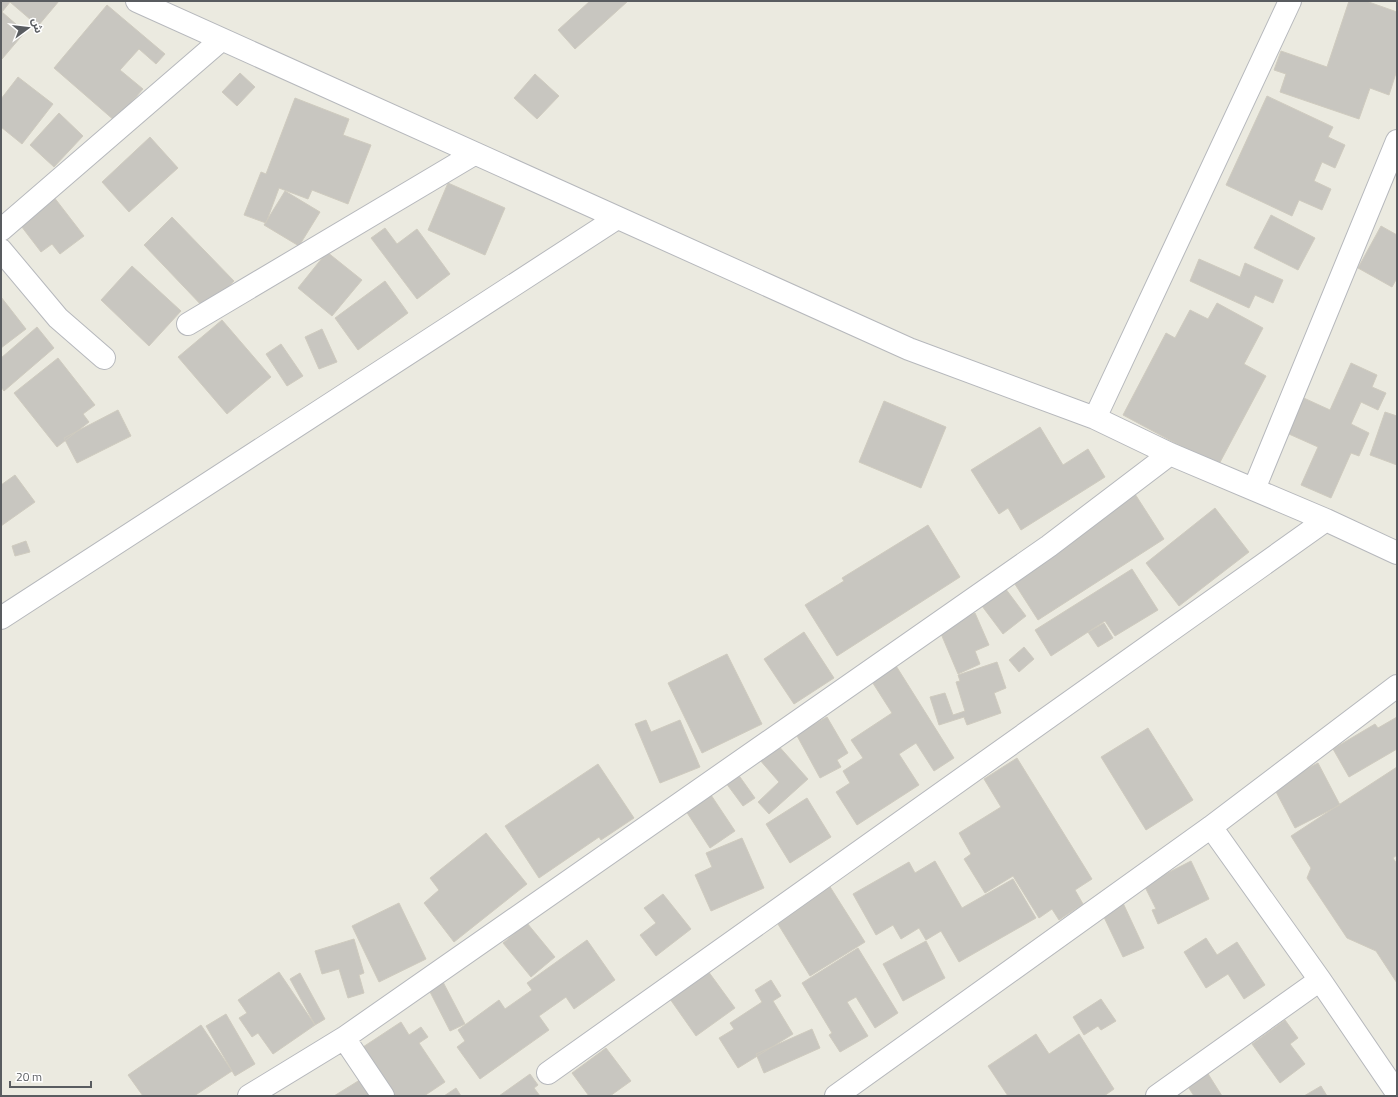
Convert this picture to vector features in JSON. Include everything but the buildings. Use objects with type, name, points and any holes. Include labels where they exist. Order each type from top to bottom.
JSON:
[{"type":"street","points":[[137,1],[909,349],[1095,418],[1170,454],[1396,551]]},
{"type":"street","points":[[1095,418],[1290,1]]},
{"type":"street","points":[[1,230],[221,40]]},
{"type":"street","points":[[1254,489],[1397,141]]},
{"type":"street","points":[[188,324],[474,154]]},
{"type":"street","points":[[1,618],[618,218]]},
{"type":"street","points":[[1,250],[58,318],[104,358]]},
{"type":"street","points":[[249,1096],[344,1038],[1043,550],[1170,454]]},
{"type":"street","points":[[548,1073],[1326,520]]},
{"type":"street","points":[[836,1096],[1211,827],[1397,686]]},
{"type":"street","points":[[1211,827],[1320,980],[1397,1094]]},
{"type":"street","points":[[1157,1096],[1320,980]]},
{"type":"street","points":[[344,1038],[383,1096]]}]
